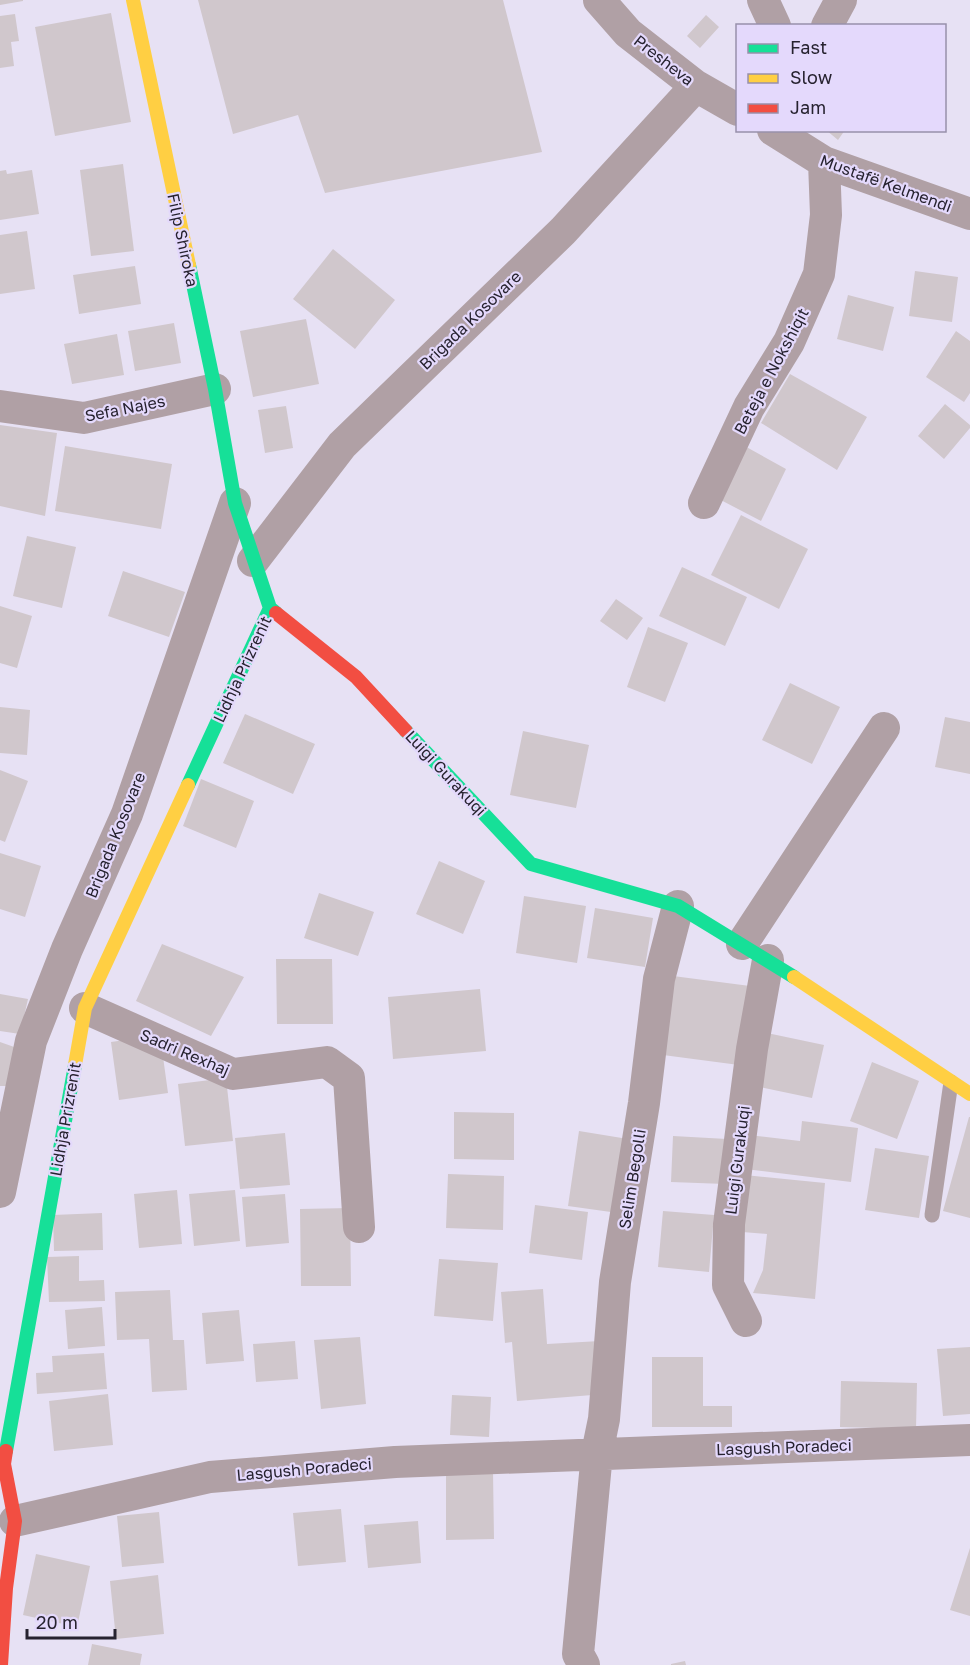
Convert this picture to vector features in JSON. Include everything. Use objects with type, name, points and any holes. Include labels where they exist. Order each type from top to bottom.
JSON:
[{"type":"street","name":"Filip Shiroka","points":[[133,0],[215,389],[232,492]]},
{"type":"street","name":"Presheva","points":[[599,0],[628,33],[696,86],[736,109]]},
{"type":"street","points":[[763,0],[774,24]]},
{"type":"street","name":"Brigada Kosovare","points":[[253,561],[342,445],[563,231],[696,86]]},
{"type":"street","name":"Mustafë Kelmendi","points":[[776,132],[824,162],[970,214]]},
{"type":"street","name":"Beteja e Nokshiqit","points":[[704,503],[749,407],[789,342],[819,274],[826,215],[824,162]]},
{"type":"street","name":"Sefa Najes","points":[[0,406],[84,418],[215,389]]},
{"type":"street","name":"Brigada Kosovare","points":[[0,1192],[31,1041],[67,949],[127,814],[232,492]]},
{"type":"street","points":[[232,492],[270,608]]},
{"type":"street","name":"Luigi Gurakuqi","points":[[270,608],[356,677],[531,864],[678,906],[755,952],[970,1094]]},
{"type":"street","name":"Lidhja Prizrenit","points":[[1,1665],[2,1620],[15,1521],[2,1461],[85,1008],[270,608]]},
{"type":"street","name":"Luigi Gurakuqi","points":[[746,1321],[728,1285],[729,1224],[752,1049],[755,952],[884,728]]},
{"type":"street","name":"Selim Begolli","points":[[597,1453],[604,1419],[615,1282],[644,1102],[659,979],[678,906]]},
{"type":"street","name":"Sadri Rexhaj","points":[[85,1008],[233,1074],[327,1062],[350,1078],[359,1227]]},
{"type":"street","name":"Lasgush Poradeci","points":[[15,1521],[210,1477],[395,1462],[970,1440]]},
{"type":"street","points":[[584,1665],[578,1654],[597,1453]]},
{"type":"lane","points":[[932,1215],[951,1082]]},
{"type":"building","points":[[0,0],[23,0],[23,1],[0,5]]},
{"type":"building","points":[[198,0],[503,0],[542,152],[325,193],[298,115],[233,134]]},
{"type":"building","points":[[111,13],[131,122],[55,136],[35,27]]},
{"type":"building","points":[[15,14],[19,41],[11,42],[14,66],[0,68],[0,16]]},
{"type":"building","points":[[706,15],[719,27],[700,48],[687,36]]},
{"type":"building","points":[[828,132],[844,132],[838,140]]},
{"type":"building","points":[[123,164],[134,251],[91,256],[80,170]]},
{"type":"building","points":[[6,170],[7,174],[32,170],[39,214],[0,220],[0,171]]},
{"type":"building","points":[[27,231],[35,289],[0,294],[0,235]]},
{"type":"building","points":[[333,249],[395,300],[355,349],[293,299]]},
{"type":"building","points":[[135,266],[141,304],[79,314],[73,275]]},
{"type":"building","points":[[915,271],[958,277],[952,322],[909,316]]},
{"type":"building","points":[[848,295],[894,307],[883,351],[837,339]]},
{"type":"building","points":[[306,319],[319,384],[253,397],[240,331]]},
{"type":"building","points":[[174,323],[181,363],[135,371],[128,331]]},
{"type":"building","points":[[956,331],[970,341],[970,393],[964,402],[926,377]]},
{"type":"building","points":[[117,334],[124,375],[72,384],[64,344]]},
{"type":"building","points":[[790,374],[867,417],[837,470],[761,423]]},
{"type":"building","points":[[945,404],[970,425],[970,428],[944,459],[918,436]]},
{"type":"building","points":[[286,406],[293,448],[265,453],[258,410]]},
{"type":"building","points":[[0,425],[57,433],[45,516],[0,506]]},
{"type":"building","points":[[741,444],[786,469],[761,521],[715,497]]},
{"type":"building","points":[[65,446],[172,464],[161,529],[55,511]]},
{"type":"building","points":[[741,515],[808,549],[779,609],[711,575]]},
{"type":"building","points":[[27,536],[76,547],[62,608],[13,596]]},
{"type":"building","points":[[682,567],[747,597],[725,646],[659,616]]},
{"type":"building","points":[[123,571],[185,592],[169,637],[108,616]]},
{"type":"building","points":[[616,599],[643,618],[627,640],[600,621]]},
{"type":"building","points":[[0,606],[32,616],[17,668],[0,663]]},
{"type":"building","points":[[648,627],[688,643],[665,702],[627,687]]},
{"type":"building","points":[[790,683],[840,707],[812,764],[762,740]]},
{"type":"building","points":[[0,707],[30,710],[27,755],[0,753]]},
{"type":"building","points":[[245,714],[315,744],[293,794],[223,763]]},
{"type":"building","points":[[945,717],[970,722],[970,774],[935,767]]},
{"type":"building","points":[[523,731],[589,745],[576,808],[510,795]]},
{"type":"building","points":[[0,770],[28,781],[5,842],[0,840]]},
{"type":"building","points":[[201,779],[254,801],[236,848],[183,826]]},
{"type":"building","points":[[0,853],[41,866],[25,917],[0,909]]},
{"type":"building","points":[[439,861],[485,881],[463,934],[416,914]]},
{"type":"building","points":[[319,893],[374,912],[358,956],[304,938]]},
{"type":"building","points":[[524,896],[586,906],[577,963],[516,953]]},
{"type":"building","points":[[595,908],[653,918],[645,967],[587,958]]},
{"type":"building","points":[[162,944],[244,977],[211,1036],[136,1001]]},
{"type":"building","points":[[276,959],[332,959],[333,1024],[277,1024]]},
{"type":"building","points":[[673,976],[750,986],[739,1065],[663,1055]]},
{"type":"building","points":[[480,989],[486,1051],[393,1059],[388,997]]},
{"type":"building","points":[[0,994],[28,999],[20,1034],[0,1031]]},
{"type":"building","points":[[767,1033],[824,1045],[812,1098],[755,1086]]},
{"type":"building","points":[[160,1035],[168,1093],[119,1100],[111,1042]]},
{"type":"building","points":[[0,1042],[17,1048],[8,1086],[0,1086]]},
{"type":"building","points":[[872,1062],[919,1081],[897,1139],[850,1121]]},
{"type":"building","points":[[226,1078],[233,1141],[185,1146],[178,1084]]},
{"type":"building","points":[[454,1112],[514,1113],[514,1160],[454,1159]]},
{"type":"building","points":[[970,1117],[970,1218],[943,1211]]},
{"type":"building","points":[[802,1121],[858,1128],[851,1182],[745,1169],[748,1135],[800,1141]]},
{"type":"building","points":[[579,1131],[628,1139],[618,1213],[568,1206]]},
{"type":"building","points":[[285,1133],[290,1185],[240,1189],[235,1138]]},
{"type":"building","points":[[673,1136],[727,1139],[725,1184],[671,1182]]},
{"type":"building","points":[[875,1148],[929,1156],[919,1218],[865,1210]]},
{"type":"building","points":[[448,1174],[504,1176],[503,1230],[446,1228]]},
{"type":"building","points":[[735,1174],[825,1183],[815,1299],[753,1293],[763,1270],[767,1234],[730,1231]]},
{"type":"building","points":[[177,1190],[182,1244],[139,1248],[134,1194]]},
{"type":"building","points":[[235,1190],[240,1241],[194,1246],[189,1194]]},
{"type":"building","points":[[285,1194],[289,1243],[246,1247],[242,1197]]},
{"type":"building","points":[[535,1205],[588,1212],[582,1260],[529,1253]]},
{"type":"building","points":[[350,1208],[351,1286],[301,1286],[300,1209]]},
{"type":"building","points":[[663,1211],[714,1215],[709,1272],[658,1267]]},
{"type":"building","points":[[102,1213],[103,1250],[54,1251],[53,1215]]},
{"type":"building","points":[[79,1256],[79,1281],[104,1280],[105,1301],[49,1302],[47,1257]]},
{"type":"building","points":[[439,1259],[498,1263],[493,1321],[434,1316]]},
{"type":"building","points":[[543,1289],[547,1344],[600,1341],[605,1394],[517,1401],[512,1342],[505,1343],[501,1292]]},
{"type":"building","points":[[170,1290],[173,1340],[184,1340],[187,1390],[152,1392],[149,1339],[117,1340],[115,1292]]},
{"type":"building","points":[[102,1307],[105,1346],[68,1349],[65,1310]]},
{"type":"building","points":[[239,1310],[244,1361],[206,1364],[202,1313]]},
{"type":"building","points":[[360,1337],[366,1404],[321,1409],[314,1340]]},
{"type":"building","points":[[295,1341],[298,1379],[256,1382],[253,1344]]},
{"type":"building","points":[[970,1347],[970,1414],[943,1416],[937,1349]]},
{"type":"building","points":[[104,1353],[107,1389],[37,1394],[36,1373],[53,1372],[52,1356]]},
{"type":"building","points":[[652,1357],[703,1357],[703,1406],[732,1406],[732,1427],[652,1427]]},
{"type":"building","points":[[841,1381],[917,1383],[916,1429],[840,1427]]},
{"type":"building","points":[[108,1394],[113,1445],[54,1451],[49,1401]]},
{"type":"building","points":[[452,1395],[491,1397],[489,1437],[450,1435]]},
{"type":"building","points":[[493,1471],[494,1539],[446,1540],[446,1472]]},
{"type":"building","points":[[341,1509],[346,1562],[298,1566],[293,1513]]},
{"type":"building","points":[[159,1512],[164,1563],[122,1567],[117,1516]]},
{"type":"building","points":[[418,1521],[421,1563],[368,1568],[364,1525]]},
{"type":"building","points":[[970,1548],[970,1616],[950,1610]]},
{"type":"building","points":[[36,1554],[90,1566],[77,1627],[23,1615]]},
{"type":"building","points":[[158,1575],[164,1634],[116,1639],[110,1581]]},
{"type":"building","points":[[92,1644],[142,1654],[140,1665],[88,1665]]},
{"type":"building","points":[[685,1661],[686,1665],[671,1665],[671,1664]]},
{"type":"traffic: fast","points":[[189,265],[215,389],[235,503],[270,608],[276,613]]},
{"type":"traffic: fast","points":[[188,785],[270,608]]},
{"type":"traffic: fast","points":[[406,731],[531,864],[678,906],[794,977]]},
{"type":"traffic: fast","points":[[6,1451],[75,1065]]},
{"type":"traffic: slow","points":[[133,0],[189,265]]},
{"type":"traffic: slow","points":[[75,1065],[85,1008],[188,785]]},
{"type":"traffic: slow","points":[[794,977],[970,1094]]},
{"type":"traffic: jam","points":[[276,613],[356,677],[406,731]]},
{"type":"traffic: jam","points":[[1,1665],[6,1588],[15,1521],[4,1464],[6,1451]]}]
